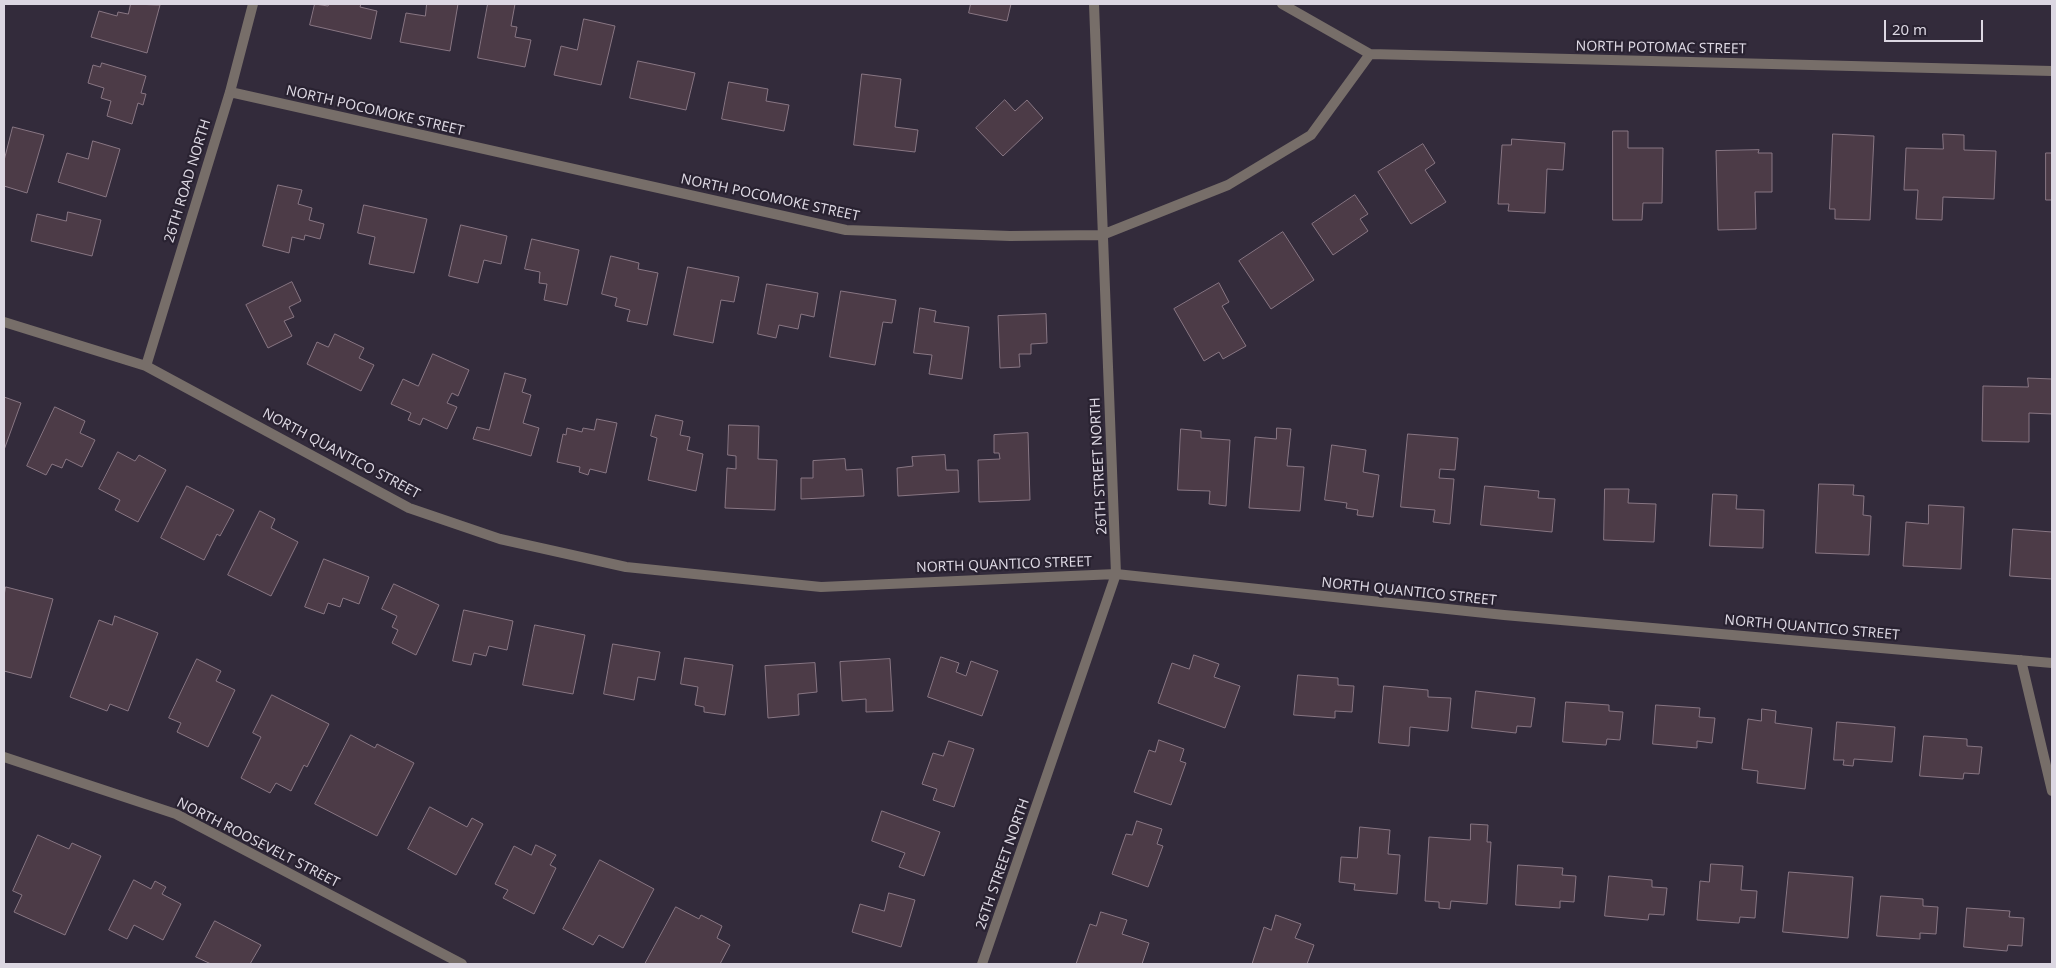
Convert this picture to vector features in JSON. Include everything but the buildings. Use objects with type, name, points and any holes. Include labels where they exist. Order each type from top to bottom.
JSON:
[{"type":"street","name":"26TH ROAD NORTH","points":[[146,366],[230,92],[254,4]]},
{"type":"street","name":"26TH STREET NORTH","points":[[982,964],[1116,574],[1094,4]]},
{"type":"street","name":"NORTH POTOMAC STREET","points":[[1282,4],[1370,54],[2052,72]]},
{"type":"street","name":"NORTH POCOMOKE STREET","points":[[230,92],[846,230],[1010,236],[1102,235],[1228,185],[1311,135],[1370,54]]},
{"type":"street","name":"NORTH QUANTICO STREET","points":[[4,322],[146,366],[409,508],[500,539],[626,567],[821,587],[1116,574],[1504,616],[2052,663]]},
{"type":"street","points":[[2021,660],[2052,791]]},
{"type":"street","name":"NORTH ROOSEVELT STREET","points":[[4,757],[176,814],[462,964]]}]
